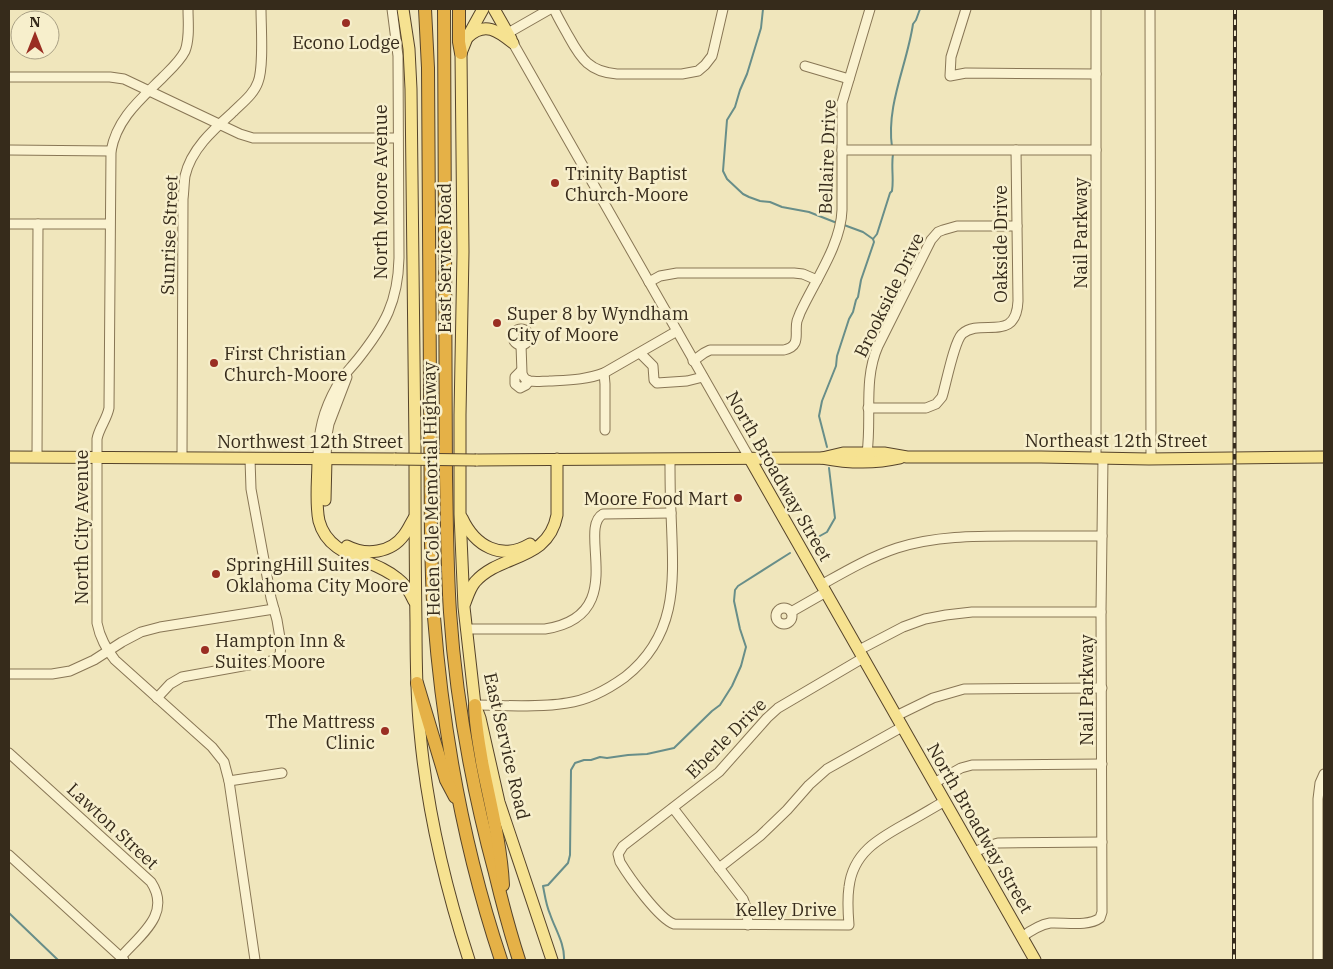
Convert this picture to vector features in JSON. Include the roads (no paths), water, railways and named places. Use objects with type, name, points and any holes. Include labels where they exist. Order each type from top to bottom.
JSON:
[{"type":"highway","points":[[417,9],[428,68]]},
{"type":"highway","name":"Helen Cole Memorial Highway","points":[[425,9],[428,68],[434,615],[446,721],[461,808],[480,888],[500,958]]},
{"type":"highway","name":"Helen Cole Memorial Highway","points":[[444,9],[446,468],[450,613],[463,724],[473,781],[504,910],[518,955]]},
{"type":"highway","points":[[459,9],[461,53]]},
{"type":"highway","points":[[416,683],[446,780],[461,808]]},
{"type":"highway","points":[[475,705],[478,739],[502,862],[504,910]]},
{"type":"main road","points":[[403,9],[409,49],[411,89],[416,683],[422,752],[431,816],[456,920],[469,960]]},
{"type":"main road","points":[[461,53],[483,9]]},
{"type":"main road","name":"North Broadway Street","points":[[494,9],[510,38]]},
{"type":"main road","points":[[467,38],[476,31],[489,29],[510,38]]},
{"type":"main road","name":"East Service Road","points":[[461,53],[463,252],[460,514],[466,629],[475,705],[552,960]]},
{"type":"main road","name":"Northeast 12th Street","points":[[822,458],[843,462],[884,453],[907,457],[1324,457]]},
{"type":"main road","name":"Northwest 12th Street","points":[[9,457],[476,460],[822,458]]},
{"type":"main road","points":[[322,459],[326,516],[336,538],[348,547],[368,552],[380,551],[392,546],[404,535],[415,516]]},
{"type":"main road","points":[[322,459],[318,514],[321,528],[330,541],[342,551],[394,575],[408,588],[415,603]]},
{"type":"main road","points":[[460,514],[471,534],[485,546],[498,551],[505,551],[516,550],[528,545],[539,536],[546,526],[549,517],[554,459]]},
{"type":"main road","points":[[464,607],[468,592],[481,577],[492,569],[534,550],[550,534],[557,515],[554,459]]},
{"type":"main road","name":"North Broadway Street","points":[[750,459],[1035,960]]},
{"type":"street","name":"North City Avenue","points":[[188,9],[187,44],[180,60],[135,104],[120,123],[111,151],[109,408],[98,433],[97,623],[102,641],[109,652],[212,747],[220,756],[226,768],[255,960]]},
{"type":"street","name":"Sunrise Street","points":[[182,458],[185,176],[192,157],[199,146],[249,96],[258,82],[260,74],[260,9]]},
{"type":"street","name":"North Moore Avenue","points":[[322,459],[319,436],[321,424],[337,386],[372,343],[394,300],[398,283],[398,56],[392,9]]},
{"type":"street","points":[[510,38],[552,9],[586,63],[598,70],[610,74],[682,74],[698,71],[712,56],[723,9]]},
{"type":"street","name":"Bellaire Drive","points":[[693,360],[710,350],[784,350],[791,347],[796,340],[797,321],[840,228],[842,215],[842,108],[870,9]]},
{"type":"street","points":[[966,9],[952,56],[950,76],[966,74],[1096,74]]},
{"type":"street","name":"Nail Parkway","points":[[1022,937],[1045,924],[1088,923],[1098,920],[1102,912],[1102,536],[1099,458],[1096,9]]},
{"type":"street","points":[[1150,9],[1152,458]]},
{"type":"street","name":"North Broadway Street","points":[[510,38],[750,459]]},
{"type":"street","points":[[805,66],[849,79]]},
{"type":"street","points":[[9,77],[119,78],[240,134],[253,138],[398,138]]},
{"type":"street","points":[[9,150],[111,151]]},
{"type":"street","points":[[842,150],[1096,150]]},
{"type":"street","name":"Oakside Drive","points":[[868,408],[926,408],[936,404],[942,397],[960,337],[968,330],[999,327],[1011,321],[1017,309],[1016,150]]},
{"type":"street","points":[[9,224],[109,224]]},
{"type":"street","points":[[38,224],[38,457]]},
{"type":"street","name":"Brookside Drive","points":[[869,457],[868,408],[870,375],[875,354],[931,240],[938,232],[957,226],[1017,226]]},
{"type":"street","points":[[649,282],[666,274],[677,273],[794,273],[803,274],[816,280]]},
{"type":"street","points":[[522,345],[521,371],[523,376],[529,380],[574,380],[594,377],[604,373],[677,332]]},
{"type":"street","points":[[640,353],[653,366],[654,380],[657,383],[703,378]]},
{"type":"street","points":[[604,373],[605,430]]},
{"type":"street","points":[[157,698],[170,684],[182,677],[271,661],[280,655],[281,644],[277,620],[270,598],[251,489],[250,459]]},
{"type":"street","points":[[475,705],[551,705],[575,702],[599,694],[609,688],[635,667],[649,652],[664,625],[672,591],[670,459]]},
{"type":"street","points":[[466,629],[546,629],[571,621],[584,610],[595,590],[595,528],[598,518],[603,514],[671,513]]},
{"type":"street","points":[[791,612],[850,569],[886,552],[920,542],[971,536],[1102,536]]},
{"type":"street","points":[[9,674],[52,674],[70,671],[109,652],[132,636],[150,629],[274,609]]},
{"type":"street","name":"Eberle Drive","points":[[619,852],[627,843],[719,772],[778,708],[902,627],[925,619],[972,612],[1101,612]]},
{"type":"street","points":[[719,868],[760,836],[809,785],[827,770],[933,698],[964,689],[1102,688]]},
{"type":"street","name":"Lawton Street","points":[[9,753],[151,882],[156,890],[159,902],[158,912],[122,959]]},
{"type":"street","points":[[934,783],[961,768],[972,765],[1102,764]]},
{"type":"street","points":[[229,781],[282,773]]},
{"type":"street","points":[[1318,960],[1318,799],[1320,783],[1324,774]]},
{"type":"street","name":"Kelley Drive","points":[[619,852],[618,858],[623,867],[657,912],[667,922],[679,925],[849,925],[849,886],[854,869],[862,854],[868,847],[884,836],[945,801]]},
{"type":"street","points":[[673,808],[746,904],[748,925]]},
{"type":"street","points":[[974,852],[998,844],[1102,842]]},
{"type":"street","points":[[9,855],[122,959]]},
{"type":"waterway","points":[[763,9],[761,28],[747,74],[735,107],[727,120],[723,171],[727,179],[749,197],[782,207],[809,212],[837,223]]},
{"type":"waterway","points":[[892,147],[891,131],[894,100],[913,24],[920,9]]},
{"type":"waterway","points":[[827,447],[819,416],[822,401],[836,366],[837,356],[858,297],[861,280],[874,242],[873,239],[877,234],[892,191],[893,154]]},
{"type":"waterway","points":[[844,225],[863,232],[873,239]]},
{"type":"waterway","points":[[809,542],[827,532],[835,518],[829,468]]},
{"type":"waterway","points":[[564,960],[561,942],[548,907],[543,886],[548,885],[568,863],[570,855],[571,770],[575,763],[584,760],[647,754],[674,748],[720,705],[732,686],[741,666],[746,647],[734,601],[735,590],[738,586],[790,553]]},
{"type":"waterway","points":[[9,913],[58,960]]},
{"type":"railway","points":[[1234,960],[1235,9]]},
{"type":"place","name":"Econo Lodge","points":[[346,23]]},
{"type":"place","name":"Trinity Baptist Church-Moore","points":[[555,183]]},
{"type":"place","name":"Super 8 by Wyndham City of Moore","points":[[497,323]]},
{"type":"place","name":"First Christian Church-Moore","points":[[214,363]]},
{"type":"place","name":"Moore Food Mart","points":[[738,498]]},
{"type":"place","name":"SpringHill Suites Oklahoma City Moore","points":[[216,574]]},
{"type":"place","name":"Hampton Inn & Suites Moore","points":[[205,650]]},
{"type":"place","name":"The Mattress Clinic","points":[[385,731]]}]
